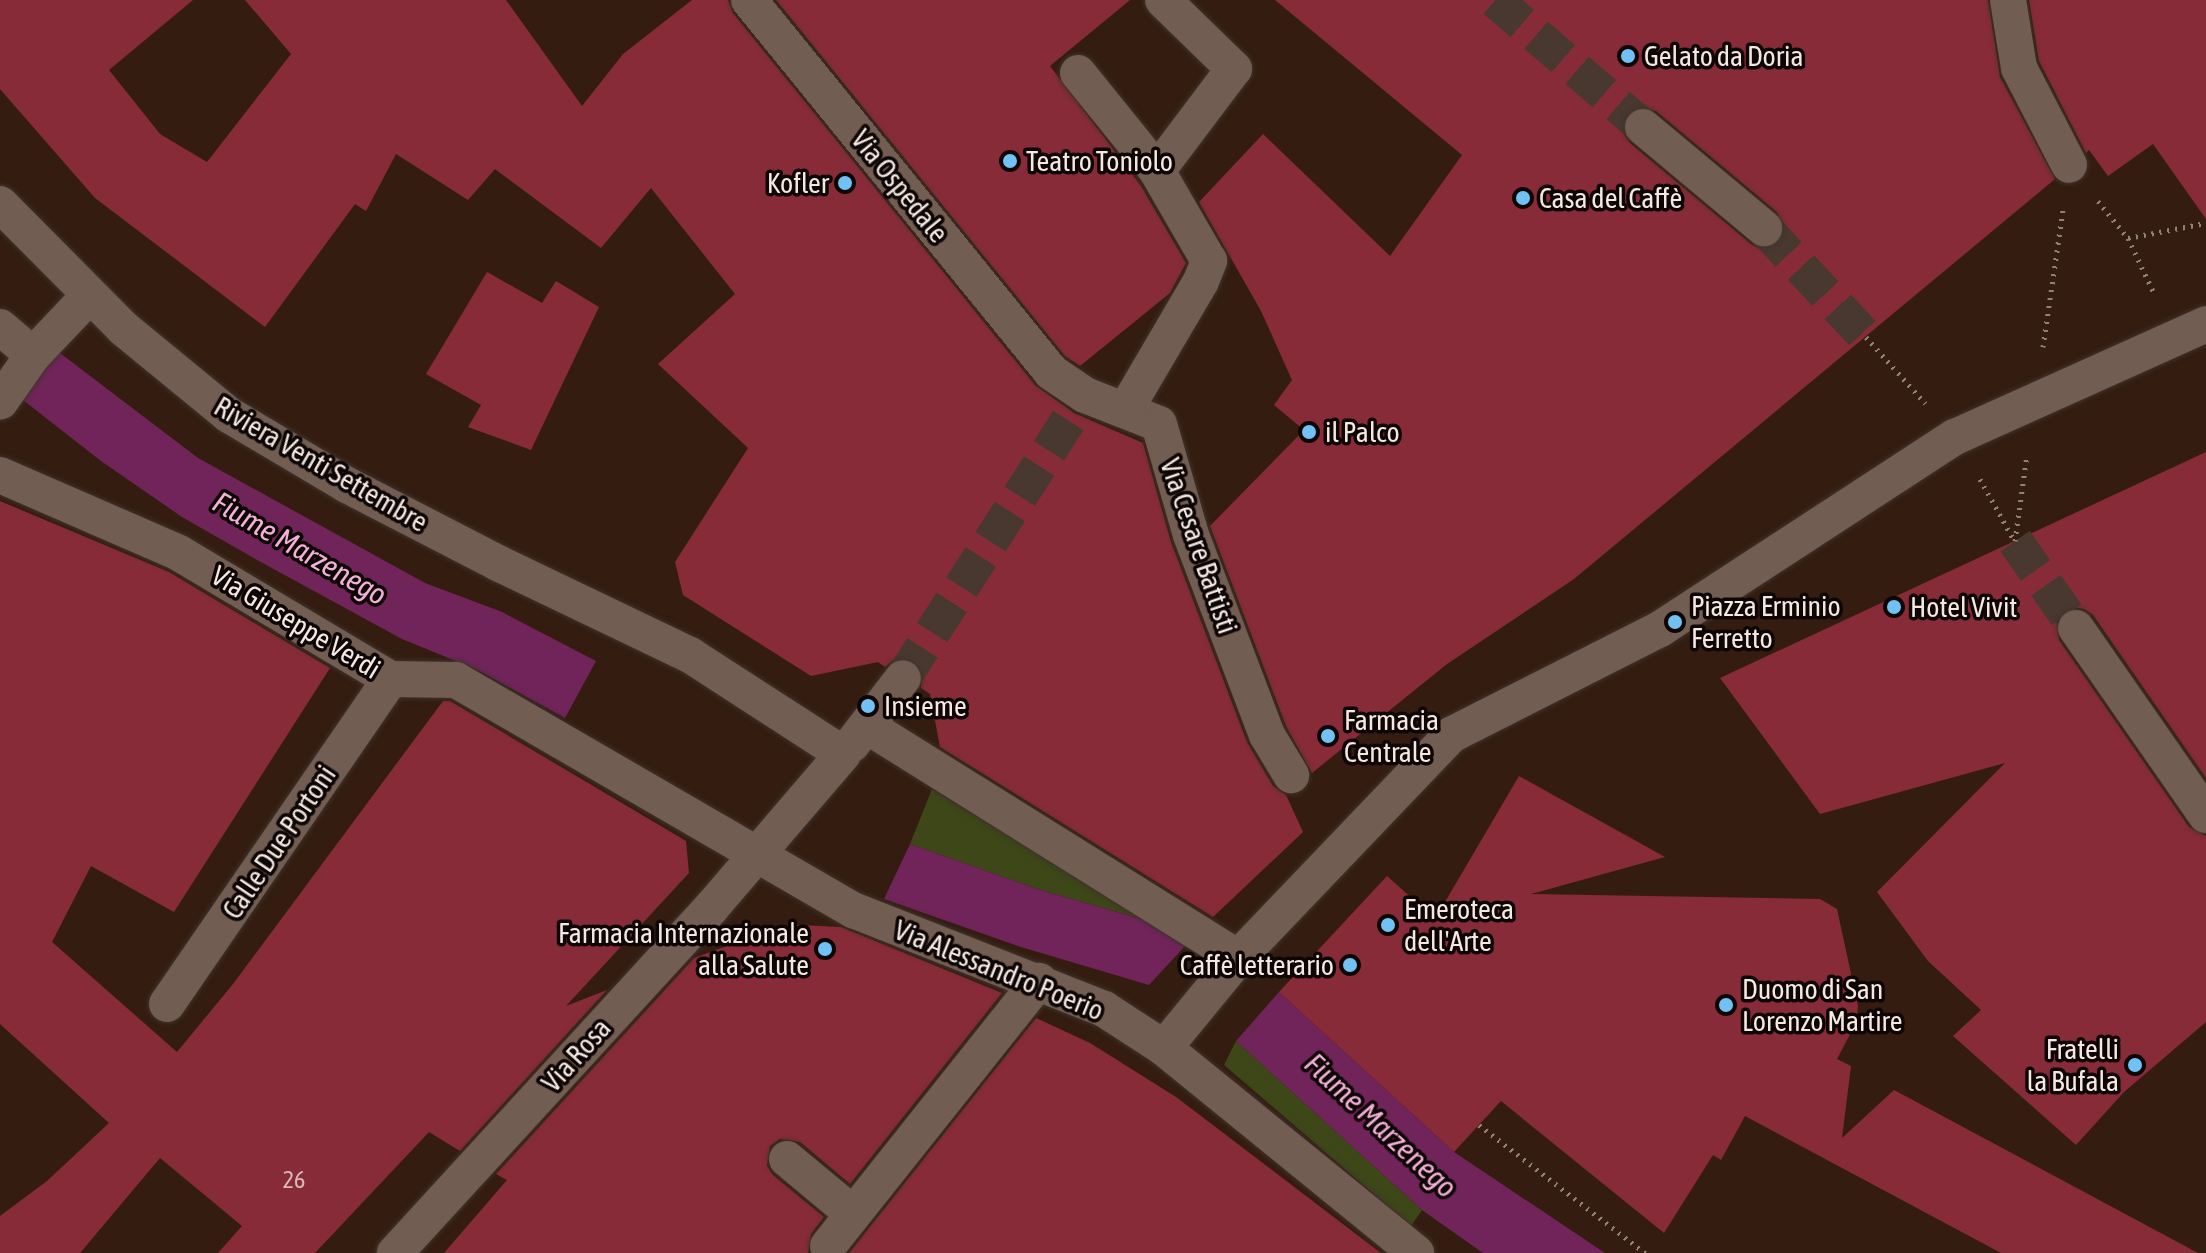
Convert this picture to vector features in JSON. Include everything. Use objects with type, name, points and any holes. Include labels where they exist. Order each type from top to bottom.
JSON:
[{"type":"street","name":"Via Ospedale","points":[[749,0],[1051,372]]},
{"type":"street","points":[[1157,171],[1234,69],[1163,0]]},
{"type":"street","points":[[2008,0],[2019,68],[2069,165]]},
{"type":"street","points":[[1078,73],[1157,171],[1209,261],[1201,281],[1126,409]]},
{"type":"street","points":[[1643,127],[1764,228]]},
{"type":"street","name":"Riviera Venti Settembre","points":[[0,204],[123,328],[242,423],[347,485],[539,583],[690,655],[843,754]]},
{"type":"street","points":[[0,402],[33,355],[89,296]]},
{"type":"street","points":[[0,327],[33,355]]},
{"type":"street","points":[[1164,1048],[1238,958],[1451,735],[1660,629],[1955,437],[2191,331]]},
{"type":"street","name":"Via Cesare Battisti","points":[[1051,372],[1085,395],[1159,424],[1191,535],[1267,735],[1291,775]]},
{"type":"street","name":"Via Giuseppe Verdi","points":[[0,475],[179,553],[390,679],[456,680],[756,855]]},
{"type":"street","points":[[2076,628],[2206,815]]},
{"type":"street","name":"Via Rosa","points":[[395,1253],[756,855],[867,726],[903,678]]},
{"type":"street","name":"Calle Due Portoni","points":[[167,1004],[390,679]]},
{"type":"street","points":[[867,726],[1238,958]]},
{"type":"street","name":"Via Alessandro Poerio","points":[[756,855],[853,910],[1104,1009],[1164,1048],[1416,1253]]},
{"type":"street","points":[[828,1246],[1039,981]]},
{"type":"street","points":[[787,1159],[852,1213]]},
{"type":"path","points":[[2069,165],[2128,238],[2191,331]]},
{"type":"path","points":[[2128,238],[2206,223]]},
{"type":"path","points":[[1866,337],[1955,437],[2015,541]]},
{"type":"path","points":[[1479,1125],[1645,1253]]},
{"type":"shaded area","points":[[0,0],[2206,0],[2206,1253],[0,1253]]},
{"type":"green space","points":[[932,789],[1152,922],[1040,890],[910,844]]},
{"type":"green space","points":[[1236,1041],[1422,1210],[1411,1226],[1224,1065]]},
{"type":"water","name":"Fiume Marzenego","points":[[56,350],[198,458],[425,583],[502,612],[596,661],[565,718],[478,670],[402,639],[259,561],[182,517],[101,461],[23,400]]},
{"type":"water","points":[[910,844],[1040,890],[1152,922],[1186,945],[1149,985],[1021,947],[884,899]]},
{"type":"water","name":"Fiume Marzenego","points":[[1279,992],[1454,1152],[1605,1253],[1483,1253],[1422,1210],[1236,1041]]},
{"type":"building","points":[[0,0],[193,0],[109,70],[160,134],[207,162],[291,54],[245,0],[506,0],[582,106],[623,54],[692,0],[728,0],[733,13],[1035,385],[1074,413],[1143,443],[1171,542],[1247,742],[1273,786],[1286,795],[1303,832],[1213,917],[940,747],[930,694],[921,688],[923,671],[915,661],[896,658],[885,667],[878,662],[811,676],[683,595],[675,562],[748,448],[658,364],[735,294],[651,188],[601,248],[495,169],[468,200],[396,154],[366,211],[355,204],[265,327],[95,198],[0,89]]},
{"type":"building","name":"Teatro Toniolo","points":[[776,0],[1130,0],[1050,66],[1141,186],[1186,263],[1170,293],[1080,366],[1065,356]]},
{"type":"building","points":[[1275,0],[1988,0],[2000,77],[2055,179],[1574,579],[1447,664],[1312,773],[1286,726],[1210,526],[1304,430],[1274,405],[1292,380],[1261,311],[1199,202],[1263,134],[1390,256],[1462,155]],"holes":[[[1637,107],[1656,111],[1777,212],[1785,231],[1780,242],[1761,249],[1751,244],[1630,143],[1623,133],[1623,123]]]},
{"type":"building","points":[[2029,0],[2206,0],[2206,219],[2153,144],[2108,176],[2089,150],[2086,153],[2039,61]]},
{"type":"building","points":[[487,272],[542,303],[556,281],[599,307],[531,450],[468,427],[481,405],[426,374]]},
{"type":"building","points":[[2206,452],[2206,778],[2093,615],[2073,607],[2057,620],[2059,640],[2189,827],[2206,836],[2206,1022],[2124,1092],[2076,1145],[1953,1036],[1981,1010],[1928,961],[1877,892],[2005,763],[1820,814],[1720,678]]},
{"type":"building","points":[[0,501],[169,572],[330,668],[174,912],[91,866],[52,942],[177,1052],[233,984],[443,701],[450,701],[686,841],[689,873],[566,1006],[607,990],[460,1151],[429,1132],[315,1253],[218,1253],[242,1226],[160,1158],[80,1253],[0,1253],[0,1216],[47,1181],[109,1123],[0,1024]]},
{"type":"building","points":[[1519,776],[1665,857],[1531,894],[1820,899],[1837,909],[1858,1006],[1856,1023],[1837,1059],[1851,1066],[1842,1138],[1894,1090],[2198,1253],[2001,1253],[1745,1116],[1721,1160],[1713,1155],[1664,1233],[1501,1101],[1454,1152],[1279,992],[1387,876],[1435,919]]},
{"type":"building","points":[[799,925],[841,927],[1002,993],[850,1184],[800,1142],[780,1139],[770,1146],[767,1166],[773,1175],[824,1217],[811,1234],[808,1253],[444,1253],[507,1180],[496,1174],[694,958],[768,931]]},
{"type":"building","points":[[1036,1018],[1090,1043],[1176,1097],[1381,1253],[849,1253]]},
{"type":"tunnel","points":[[1495,0],[1643,127]]},
{"type":"tunnel","points":[[1764,228],[1866,337]]},
{"type":"tunnel","points":[[903,678],[1085,395]]},
{"type":"tunnel","points":[[2015,541],[2076,628]]},
{"type":"place","name":"Gelato da Doria","points":[[1628,56]]},
{"type":"place","name":"Teatro Toniolo","points":[[1010,161]]},
{"type":"place","name":"Kofler","points":[[845,183]]},
{"type":"place","name":"Casa del Caffè","points":[[1523,198]]},
{"type":"place","name":"il Palco","points":[[1309,432]]},
{"type":"place","name":"Hotel Vivit","points":[[1894,607]]},
{"type":"place","name":"Piazza Erminio Ferretto","points":[[1675,622]]},
{"type":"place","name":"Insieme","points":[[868,706]]},
{"type":"place","name":"Farmacia Centrale","points":[[1328,736]]},
{"type":"place","name":"Emeroteca dell'Arte","points":[[1388,925]]},
{"type":"place","name":"Farmacia Internazionale alla Salute","points":[[825,949]]},
{"type":"place","name":"Caffè letterario","points":[[1350,965]]},
{"type":"place","name":"Duomo di San Lorenzo Martire","points":[[1726,1005]]},
{"type":"place","name":"Fratelli la Bufala","points":[[2135,1065]]}]
